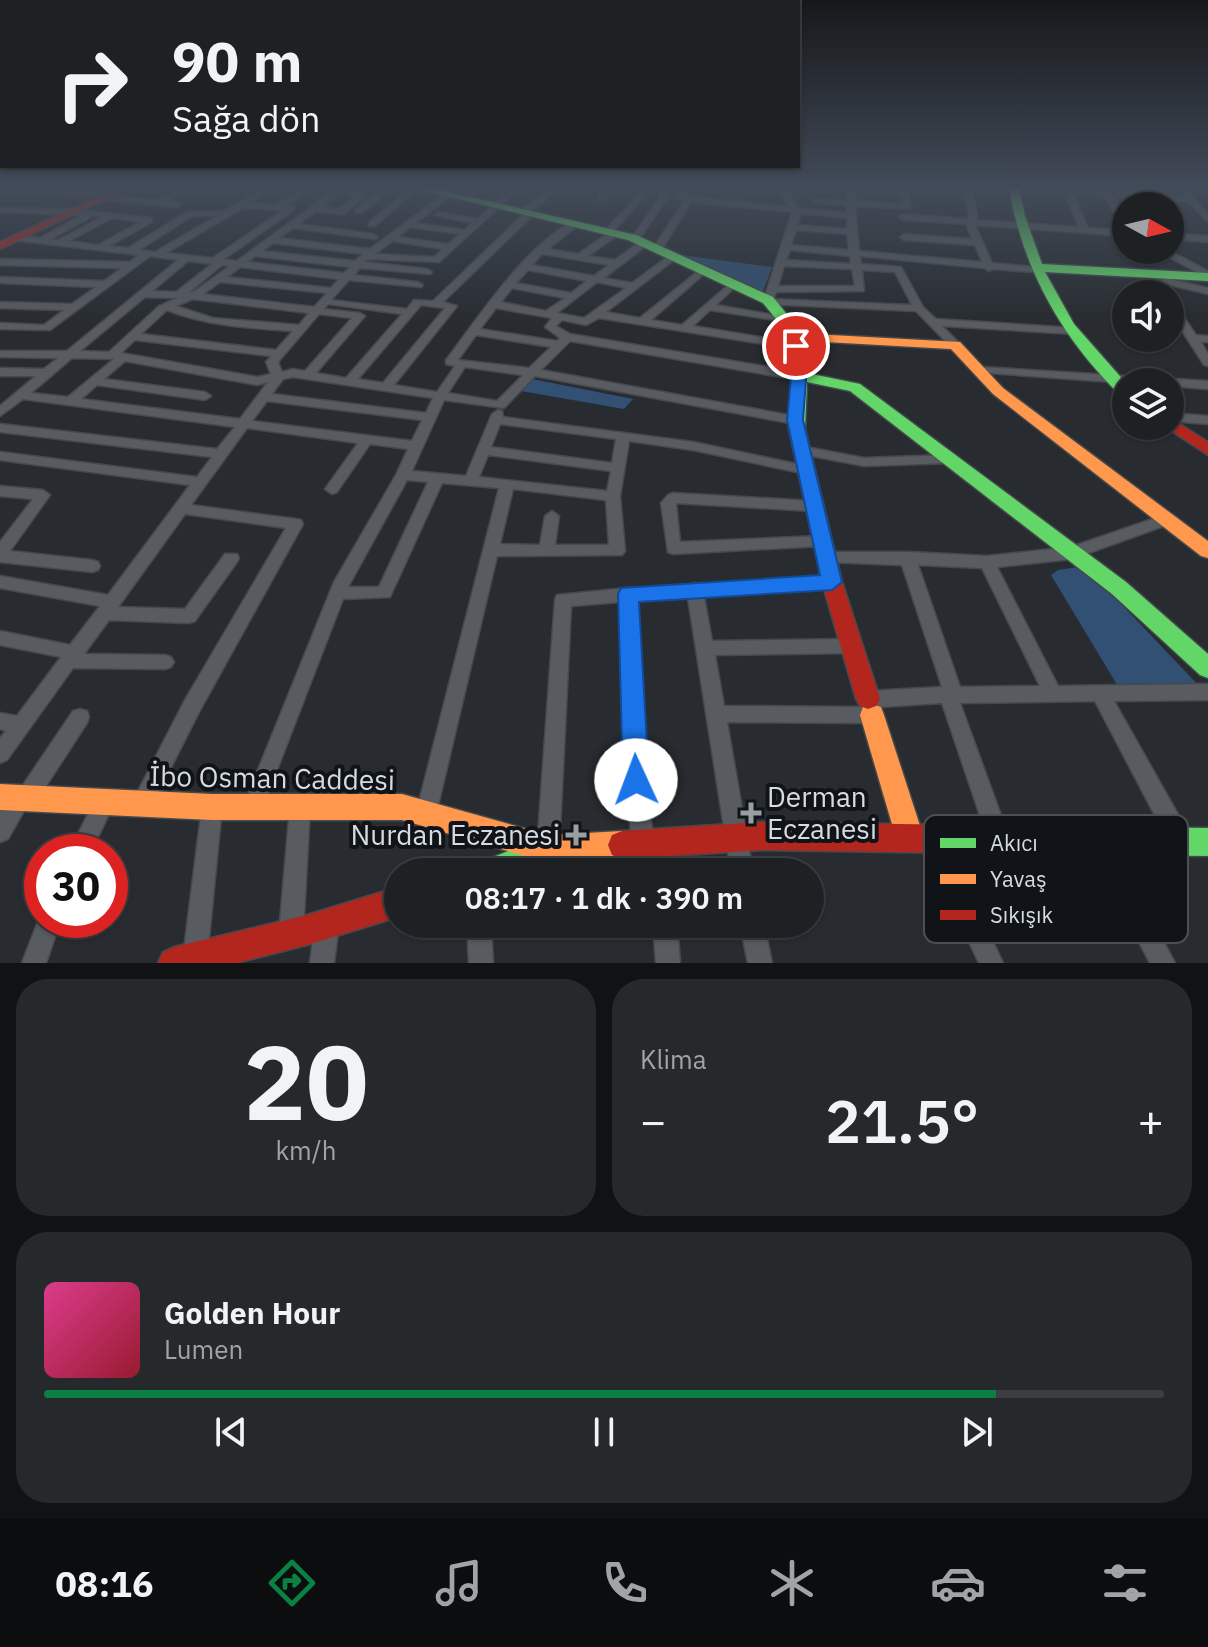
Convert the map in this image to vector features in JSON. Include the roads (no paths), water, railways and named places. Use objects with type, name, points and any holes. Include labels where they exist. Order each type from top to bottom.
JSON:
[{"type":"main road","points":[[614,233],[771,297],[792,334],[799,376],[795,420],[812,506],[870,707],[921,838]]},
{"type":"main road","points":[[1024,233],[1074,331],[1112,381]]},
{"type":"main road","points":[[1043,271],[1208,276]]},
{"type":"main road","points":[[1043,271],[1119,280]]},
{"type":"main road","points":[[1184,284],[1208,283]]},
{"type":"main road","points":[[792,334],[955,345],[980,370],[994,376],[1208,536]]},
{"type":"main road","points":[[980,370],[983,379],[998,391],[1208,551]]},
{"type":"main road","points":[[799,376],[855,387],[1119,588],[1208,668]]},
{"type":"main road","points":[[1184,431],[1208,449]]},
{"type":"main road","name":"İbo Osman Caddesi","points":[[15,798],[212,807],[402,807],[548,849],[736,838],[924,838]]},
{"type":"main road","points":[[526,858],[548,849]]},
{"type":"main road","points":[[184,960],[291,934],[384,906]]},
{"type":"street","points":[[41,241],[54,233]]},
{"type":"street","points":[[59,243],[78,233]]},
{"type":"street","points":[[99,248],[126,233]]},
{"type":"street","points":[[129,252],[160,233]]},
{"type":"street","points":[[0,326],[46,328],[131,265],[188,233]]},
{"type":"street","points":[[185,296],[217,262],[257,233]]},
{"type":"street","points":[[71,401],[118,356],[133,336],[168,306],[216,279],[279,233]]},
{"type":"street","points":[[345,233],[373,237]]},
{"type":"street","points":[[278,377],[272,362],[357,265],[396,233]]},
{"type":"street","points":[[418,285],[436,260],[463,233]]},
{"type":"street","points":[[345,407],[356,382],[408,312],[418,302],[443,296],[507,233]]},
{"type":"street","points":[[563,233],[542,251],[494,304],[450,362],[530,372],[795,420]]},
{"type":"street","points":[[580,257],[610,233]]},
{"type":"street","points":[[652,247],[655,233]]},
{"type":"street","points":[[494,304],[586,322],[633,286],[652,247],[663,233]]},
{"type":"street","points":[[771,297],[792,233]]},
{"type":"street","points":[[771,297],[854,291],[861,286],[851,233]]},
{"type":"street","points":[[973,233],[989,268]]},
{"type":"street","points":[[904,237],[976,242]]},
{"type":"street","points":[[389,238],[448,247]]},
{"type":"street","points":[[1184,238],[1208,239]]},
{"type":"street","points":[[269,240],[436,260]]},
{"type":"street","points":[[8,242],[41,241],[186,258],[339,285],[443,296]]},
{"type":"street","points":[[563,341],[550,327],[554,315],[616,263],[652,247]]},
{"type":"street","points":[[788,247],[856,255],[897,264]]},
{"type":"street","points":[[542,251],[616,263]]},
{"type":"street","points":[[251,253],[427,272]]},
{"type":"street","points":[[0,412],[186,258]]},
{"type":"street","points":[[0,262],[131,265]]},
{"type":"street","points":[[781,263],[897,264],[1043,271]]},
{"type":"street","points":[[1184,263],[1208,276]]},
{"type":"street","points":[[897,264],[919,308],[955,345]]},
{"type":"street","points":[[528,267],[633,286]]},
{"type":"street","points":[[643,321],[702,271]]},
{"type":"street","points":[[216,279],[418,285],[443,296],[452,306],[387,386]]},
{"type":"street","points":[[0,280],[106,284]]},
{"type":"street","points":[[0,294],[20,281]]},
{"type":"street","points":[[684,329],[733,284]]},
{"type":"street","points":[[512,285],[573,296]]},
{"type":"street","points":[[1184,288],[1208,291]]},
{"type":"street","points":[[142,294],[408,312]]},
{"type":"street","points":[[771,297],[919,308]]},
{"type":"street","points":[[0,305],[73,307]]},
{"type":"street","points":[[168,306],[179,314],[207,319],[301,328]]},
{"type":"street","points":[[308,375],[360,316],[320,306]]},
{"type":"street","points":[[708,307],[792,334]]},
{"type":"street","points":[[596,314],[684,329],[792,334]]},
{"type":"street","points":[[932,322],[1074,331]]},
{"type":"street","points":[[1184,325],[1208,363]]},
{"type":"street","points":[[473,331],[563,341],[799,376]]},
{"type":"street","points":[[133,336],[279,354]]},
{"type":"street","points":[[1193,338],[1208,339]]},
{"type":"street","points":[[471,480],[500,405],[563,341]]},
{"type":"street","points":[[0,354],[118,356],[257,381],[308,375],[500,405]]},
{"type":"street","points":[[6,372],[32,355]]},
{"type":"street","points":[[253,807],[338,593],[403,475],[440,396],[462,364]]},
{"type":"street","points":[[980,370],[1112,377]]},
{"type":"street","points":[[6,372],[45,373]]},
{"type":"street","points":[[187,414],[225,375]]},
{"type":"street","points":[[0,754],[278,377]]},
{"type":"street","points":[[93,381],[205,396]]},
{"type":"street","points":[[1184,383],[1208,385]]},
{"type":"street","points":[[20,395],[243,421],[416,446]]},
{"type":"street","points":[[264,397],[429,417]]},
{"type":"street","points":[[496,420],[693,446],[806,470]]},
{"type":"street","points":[[1184,420],[1208,420]]},
{"type":"street","points":[[0,428],[220,454]]},
{"type":"street","points":[[493,550],[617,551],[613,496],[623,436]]},
{"type":"street","points":[[332,489],[367,439]]},
{"type":"street","points":[[485,450],[618,468]]},
{"type":"street","points":[[801,450],[864,462],[949,459]]},
{"type":"street","points":[[0,456],[200,482]]},
{"type":"street","points":[[403,475],[613,496]]},
{"type":"street","points":[[338,593],[384,593],[437,478]]},
{"type":"street","points":[[426,814],[507,484]]},
{"type":"street","points":[[1,493],[43,495],[0,554],[92,566]]},
{"type":"street","points":[[812,506],[673,498],[668,503],[673,548],[824,548],[908,558],[987,562],[1072,553],[1167,519]]},
{"type":"street","points":[[142,804],[192,706],[296,524],[181,509]]},
{"type":"street","points":[[547,550],[552,516]]},
{"type":"street","points":[[0,582],[109,608],[189,616],[231,558]]},
{"type":"street","points":[[908,558],[991,815]]},
{"type":"street","points":[[987,562],[1053,694]]},
{"type":"street","points":[[548,849],[563,600],[832,582]]},
{"type":"street","points":[[695,589],[740,858]]},
{"type":"street","points":[[628,594],[636,780],[657,858]]},
{"type":"street","points":[[0,638],[72,657],[165,662]]},
{"type":"street","points":[[705,648],[853,646]]},
{"type":"street","points":[[716,714],[870,707],[951,695],[1208,692]]},
{"type":"street","points":[[1100,693],[1167,815]]},
{"type":"street","points":[[0,831],[15,798],[80,717]]},
{"type":"street","points":[[0,721],[22,725]]},
{"type":"street","points":[[89,834],[104,803]]},
{"type":"street","points":[[184,960],[212,807]]},
{"type":"street","points":[[291,934],[300,807]]},
{"type":"street","points":[[921,838],[924,843]]},
{"type":"street","points":[[322,963],[327,924]]},
{"type":"street","points":[[34,963],[43,938]]},
{"type":"street","points":[[480,938],[481,963]]},
{"type":"street","points":[[666,938],[668,963]]},
{"type":"street","points":[[755,938],[760,963]]},
{"type":"street","points":[[980,943],[991,963]]},
{"type":"street","points":[[1152,943],[1163,963]]},
{"type":"place","name":"Derman Eczanesi","points":[[751,813]]},
{"type":"place","name":"Nurdan Eczanesi","points":[[576,835]]}]
